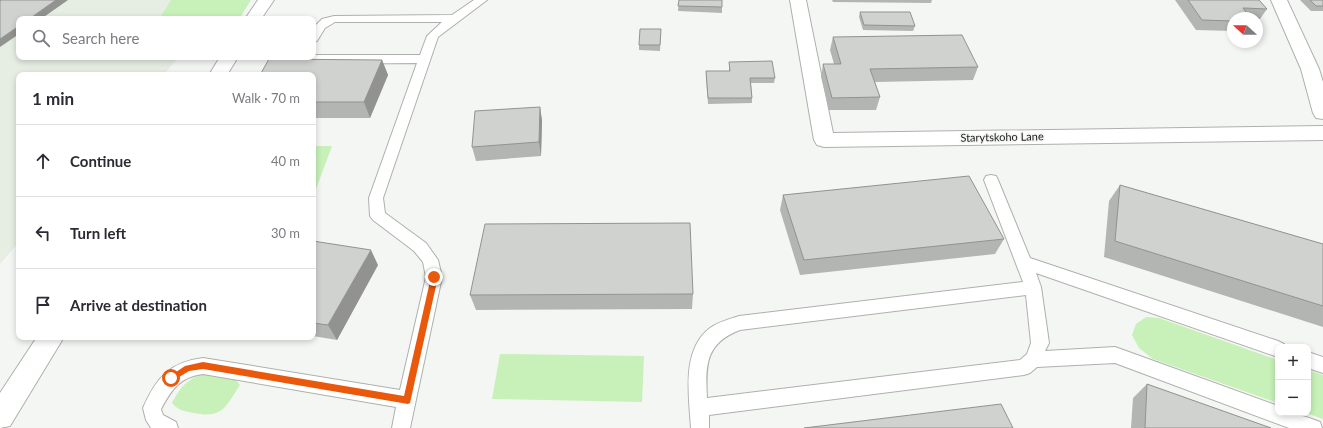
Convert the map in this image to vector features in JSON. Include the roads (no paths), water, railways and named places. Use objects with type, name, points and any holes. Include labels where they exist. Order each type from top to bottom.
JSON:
[{"type":"street","points":[[255,16],[266,0]]},
{"type":"street","name":"Starytskoho Lane","points":[[798,0],[824,140],[1323,133]]},
{"type":"street","points":[[1279,0],[1316,68],[1323,113]]},
{"type":"street","points":[[220,72],[227,60]]},
{"type":"street","points":[[0,417],[49,340]]},
{"type":"lane","points":[[401,428],[434,277],[430,260],[420,247],[378,216],[376,198],[433,36],[445,25],[481,0]]},
{"type":"lane","points":[[316,32],[324,21],[334,19],[455,18]]},
{"type":"lane","points":[[316,60],[425,59]]},
{"type":"lane","points":[[700,407],[1024,367],[1033,359],[1040,343],[1033,287],[991,180]]},
{"type":"lane","points":[[1022,262],[1275,348]]},
{"type":"lane","points":[[700,428],[699,365],[703,350],[716,333],[739,323],[1033,287]]},
{"type":"lane","points":[[1033,359],[1115,355],[1313,428]]},
{"type":"lane","points":[[1311,361],[1323,365]]},
{"type":"lane","points":[[169,428],[164,427],[155,420],[152,408],[160,393],[171,378],[188,368],[203,366],[408,400]]}]
